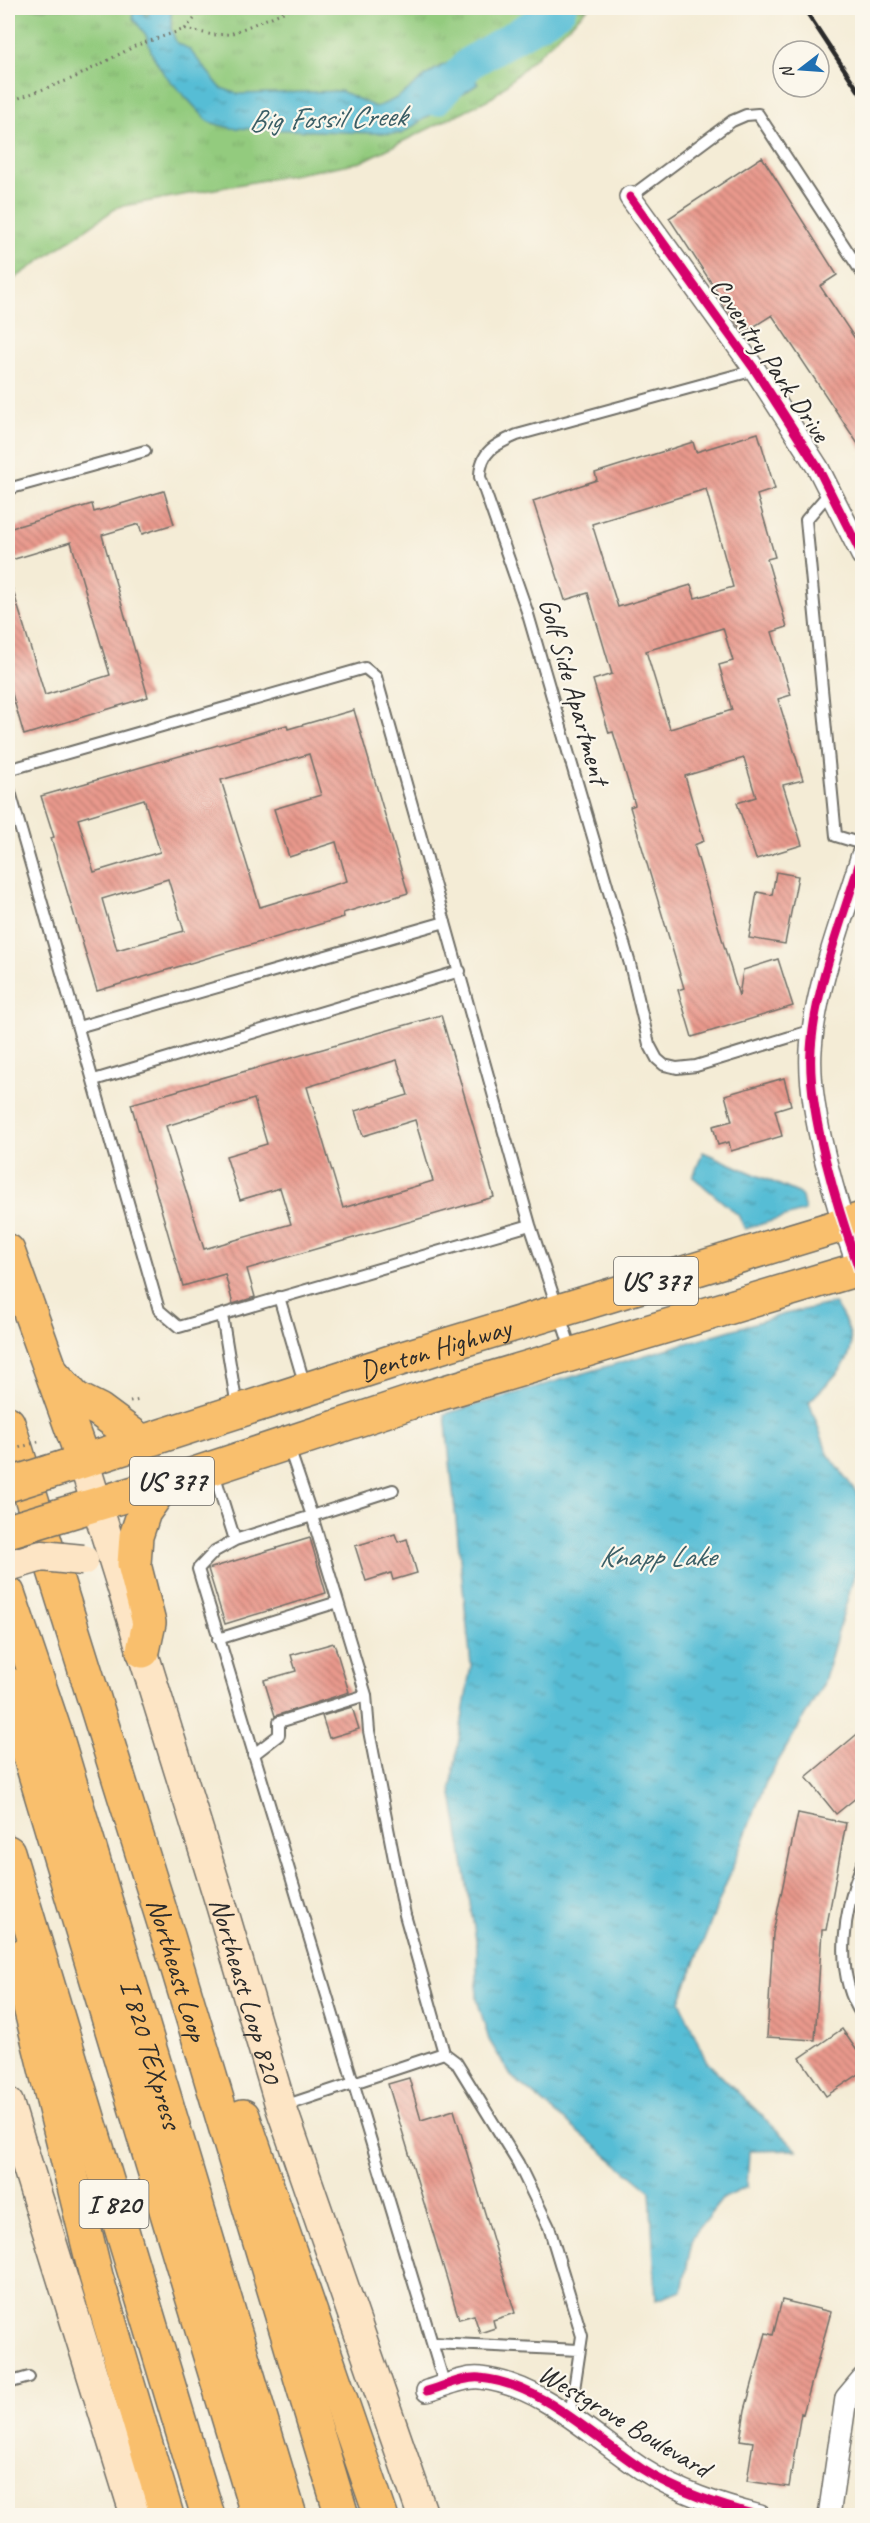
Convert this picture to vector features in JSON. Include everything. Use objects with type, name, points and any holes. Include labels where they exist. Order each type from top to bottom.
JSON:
[{"type":"main road","name":"Denton Highway","points":[[8,1485],[45,1457],[83,1460],[557,1311],[853,1222]]},
{"type":"main road","points":[[8,1251],[83,1460]]},
{"type":"main road","name":"Denton Highway","points":[[8,1531],[164,1484],[572,1353],[861,1271]]},
{"type":"main road","points":[[53,1374],[75,1398],[99,1410],[141,1441]]},
{"type":"main road","points":[[287,1443],[289,1415],[306,1389]]},
{"type":"main road","name":"Northeast Loop","points":[[8,1423],[168,1936],[342,2516]]},
{"type":"main road","name":"Northeast Loop 820","points":[[83,1460],[281,2107],[423,2516]]},
{"type":"main road","points":[[143,1651],[149,1623],[134,1564],[136,1536],[144,1512],[164,1484]]},
{"type":"main road","points":[[8,1566],[42,1556],[83,1560],[124,1590]]},
{"type":"main road","name":"I 820 TEXpress","points":[[8,1593],[55,1732],[290,2516]]},
{"type":"main road","name":"I 820 TEXpress","points":[[8,1684],[258,2516]]},
{"type":"main road","name":"I 820","points":[[8,1852],[208,2516]]},
{"type":"main road","points":[[21,1892],[29,2003],[96,2276],[167,2516]]},
{"type":"main road","points":[[168,1936],[194,1970],[381,2516]]},
{"type":"main road","points":[[8,2103],[19,2154],[136,2516]]},
{"type":"street","name":"Coventry Park Drive","points":[[630,197],[755,370],[818,468],[862,555]]},
{"type":"street","points":[[861,1271],[853,1222],[818,1120],[811,1051],[816,1008],[862,855]]},
{"type":"street","name":"Westgrove Boulevard","points":[[436,2388],[479,2377],[520,2390],[570,2416],[642,2469],[687,2493],[759,2516]]},
{"type":"street","points":[[829,2516],[846,2398],[862,2379]]},
{"type":"lane","points":[[630,197],[732,121],[746,115],[758,114],[862,273]]},
{"type":"lane","name":"Golf Side Apartment","points":[[755,370],[517,435],[496,444],[486,452],[480,463],[480,477],[527,611],[630,964],[649,1044],[657,1059],[664,1065],[677,1068],[696,1066],[813,1030]]},
{"type":"lane","points":[[8,489],[145,451]]},
{"type":"lane","points":[[830,492],[806,520],[837,836],[862,844]]},
{"type":"lane","points":[[8,770],[365,668],[376,677],[530,1225],[572,1353]]},
{"type":"lane","points":[[8,785],[159,1310],[178,1327],[530,1225]]},
{"type":"lane","points":[[78,1027],[445,922]]},
{"type":"lane","points":[[94,1080],[460,971]]},
{"type":"lane","points":[[279,1297],[306,1389]]},
{"type":"lane","points":[[222,1316],[237,1411]]},
{"type":"lane","points":[[287,1443],[312,1516],[366,1695],[369,1731],[405,1915],[444,2053],[456,2061],[518,2163],[549,2227],[582,2336],[570,2416]]},
{"type":"lane","points":[[212,1468],[235,1540]]},
{"type":"lane","points":[[393,1490],[235,1540],[215,1551],[198,1569],[432,2343],[436,2388]]},
{"type":"lane","points":[[218,1639],[338,1602]]},
{"type":"lane","points":[[253,1755],[279,1735],[279,1722],[366,1695]]},
{"type":"lane","points":[[862,1864],[855,1882],[847,1922],[845,1960],[848,1986],[862,2015]]},
{"type":"lane","points":[[281,2107],[444,2053]]},
{"type":"lane","points":[[432,2343],[579,2350]]},
{"type":"lane","points":[[8,2383],[29,2377]]},
{"type":"path","points":[[185,29],[204,8]]},
{"type":"path","points":[[8,102],[74,78],[135,46],[185,29],[213,34],[230,34],[293,8]]},
{"type":"path","points":[[8,1451],[45,1457]]},
{"type":"green space","points":[[8,8],[588,8],[493,97],[361,162],[118,207],[8,283]]},
{"type":"water","points":[[132,8],[142,8],[146,16],[149,14],[149,8],[171,8],[171,28],[176,42],[189,49],[221,88],[238,94],[341,91],[375,107],[398,97],[437,69],[461,59],[478,84],[401,134],[231,128],[209,122],[164,74],[152,54],[146,35],[133,18]]},
{"type":"water","points":[[703,1152],[798,1193],[802,1197],[805,1211],[745,1229],[738,1215],[693,1177]]},
{"type":"water","name":"Knapp Lake","points":[[834,1303],[845,1320],[850,1334],[851,1347],[848,1358],[841,1368],[809,1402],[828,1454],[862,1500],[862,1548],[823,1685],[766,1782],[680,2001],[706,2061],[797,2150],[749,2151],[747,2187],[723,2198],[693,2236],[682,2291],[656,2300],[650,2191],[511,2076],[489,2040],[477,1999],[477,1946],[451,1788],[471,1665],[445,1414],[785,1314]]},
{"type":"building","points":[[762,157],[837,275],[820,286],[862,349],[862,450],[772,315],[744,333],[669,218]]},
{"type":"building","points":[[758,433],[775,489],[757,495],[775,557],[767,559],[787,627],[772,632],[791,695],[778,699],[803,780],[783,785],[802,845],[756,859],[737,803],[756,797],[744,758],[685,776],[704,841],[694,845],[739,996],[743,970],[778,959],[793,1006],[692,1037],[678,990],[684,988],[630,807],[635,805],[613,732],[609,733],[593,680],[612,674],[588,593],[565,600],[533,501],[597,480],[595,473],[693,442],[696,452]],"holes":[[[706,489],[733,587],[695,598],[691,585],[618,607],[592,524]],[[723,628],[733,661],[719,665],[732,710],[670,729],[646,651]]]},
{"type":"building","points":[[164,491],[174,524],[142,534],[139,524],[102,535],[148,697],[24,735],[8,680],[8,585],[11,584],[45,695],[110,675],[71,542],[8,561],[8,529],[92,504],[94,512]]},
{"type":"building","points":[[354,710],[408,893],[343,913],[344,917],[97,991],[51,838],[54,837],[41,796],[287,725],[288,729]],"holes":[[[309,754],[321,795],[274,809],[289,857],[336,842],[347,881],[260,907],[221,780]],[[144,799],[160,852],[94,872],[78,819]],[[168,879],[184,931],[117,950],[102,899]]]},
{"type":"building","points":[[776,872],[798,876],[785,944],[749,938],[757,892],[772,895]]},
{"type":"building","points":[[441,1015],[494,1197],[247,1269],[255,1297],[233,1304],[225,1274],[183,1286],[131,1104]],"holes":[[[397,1060],[408,1095],[355,1111],[363,1136],[415,1120],[433,1181],[343,1208],[307,1087]],[[254,1099],[267,1144],[226,1156],[240,1200],[280,1188],[291,1224],[204,1249],[166,1126]]]},
{"type":"building","points":[[784,1078],[791,1105],[775,1110],[782,1136],[731,1151],[729,1142],[718,1145],[713,1126],[732,1121],[725,1095]]},
{"type":"building","points":[[395,1534],[398,1542],[407,1539],[417,1573],[393,1580],[391,1573],[366,1581],[355,1546]]},
{"type":"building","points":[[310,1538],[326,1593],[225,1624],[208,1569]]},
{"type":"building","points":[[334,1643],[349,1692],[275,1716],[264,1680],[296,1671],[291,1655]]},
{"type":"building","points":[[352,1707],[359,1729],[329,1738],[322,1716]]},
{"type":"building","points":[[862,1730],[862,1793],[836,1814],[806,1777]]},
{"type":"building","points":[[798,1813],[846,1823],[826,1930],[822,1930],[815,2040],[767,2037],[773,1933]]},
{"type":"building","points":[[842,2029],[862,2058],[862,2072],[826,2096],[800,2058]]},
{"type":"building","points":[[409,2078],[421,2120],[454,2110],[515,2313],[493,2320],[495,2328],[480,2333],[474,2315],[459,2319],[388,2084]]},
{"type":"building","points":[[782,2300],[831,2312],[803,2414],[801,2413],[789,2487],[747,2481],[753,2442],[740,2440],[745,2410],[766,2333],[773,2335]]},
{"type":"waterway","name":"Big Fossil Creek","points":[[435,99],[471,62],[560,8]]},
{"type":"railway","points":[[804,8],[862,96]]},
{"type":"cycle path","points":[[630,197],[755,370],[818,468],[862,555]]},
{"type":"cycle path","points":[[859,1269],[842,1218],[819,1131],[811,1075],[811,1050],[824,976],[862,855]]},
{"type":"cycle path","points":[[427,2391],[474,2378],[503,2382],[525,2390],[566,2414],[656,2477],[699,2497],[760,2516]]}]
